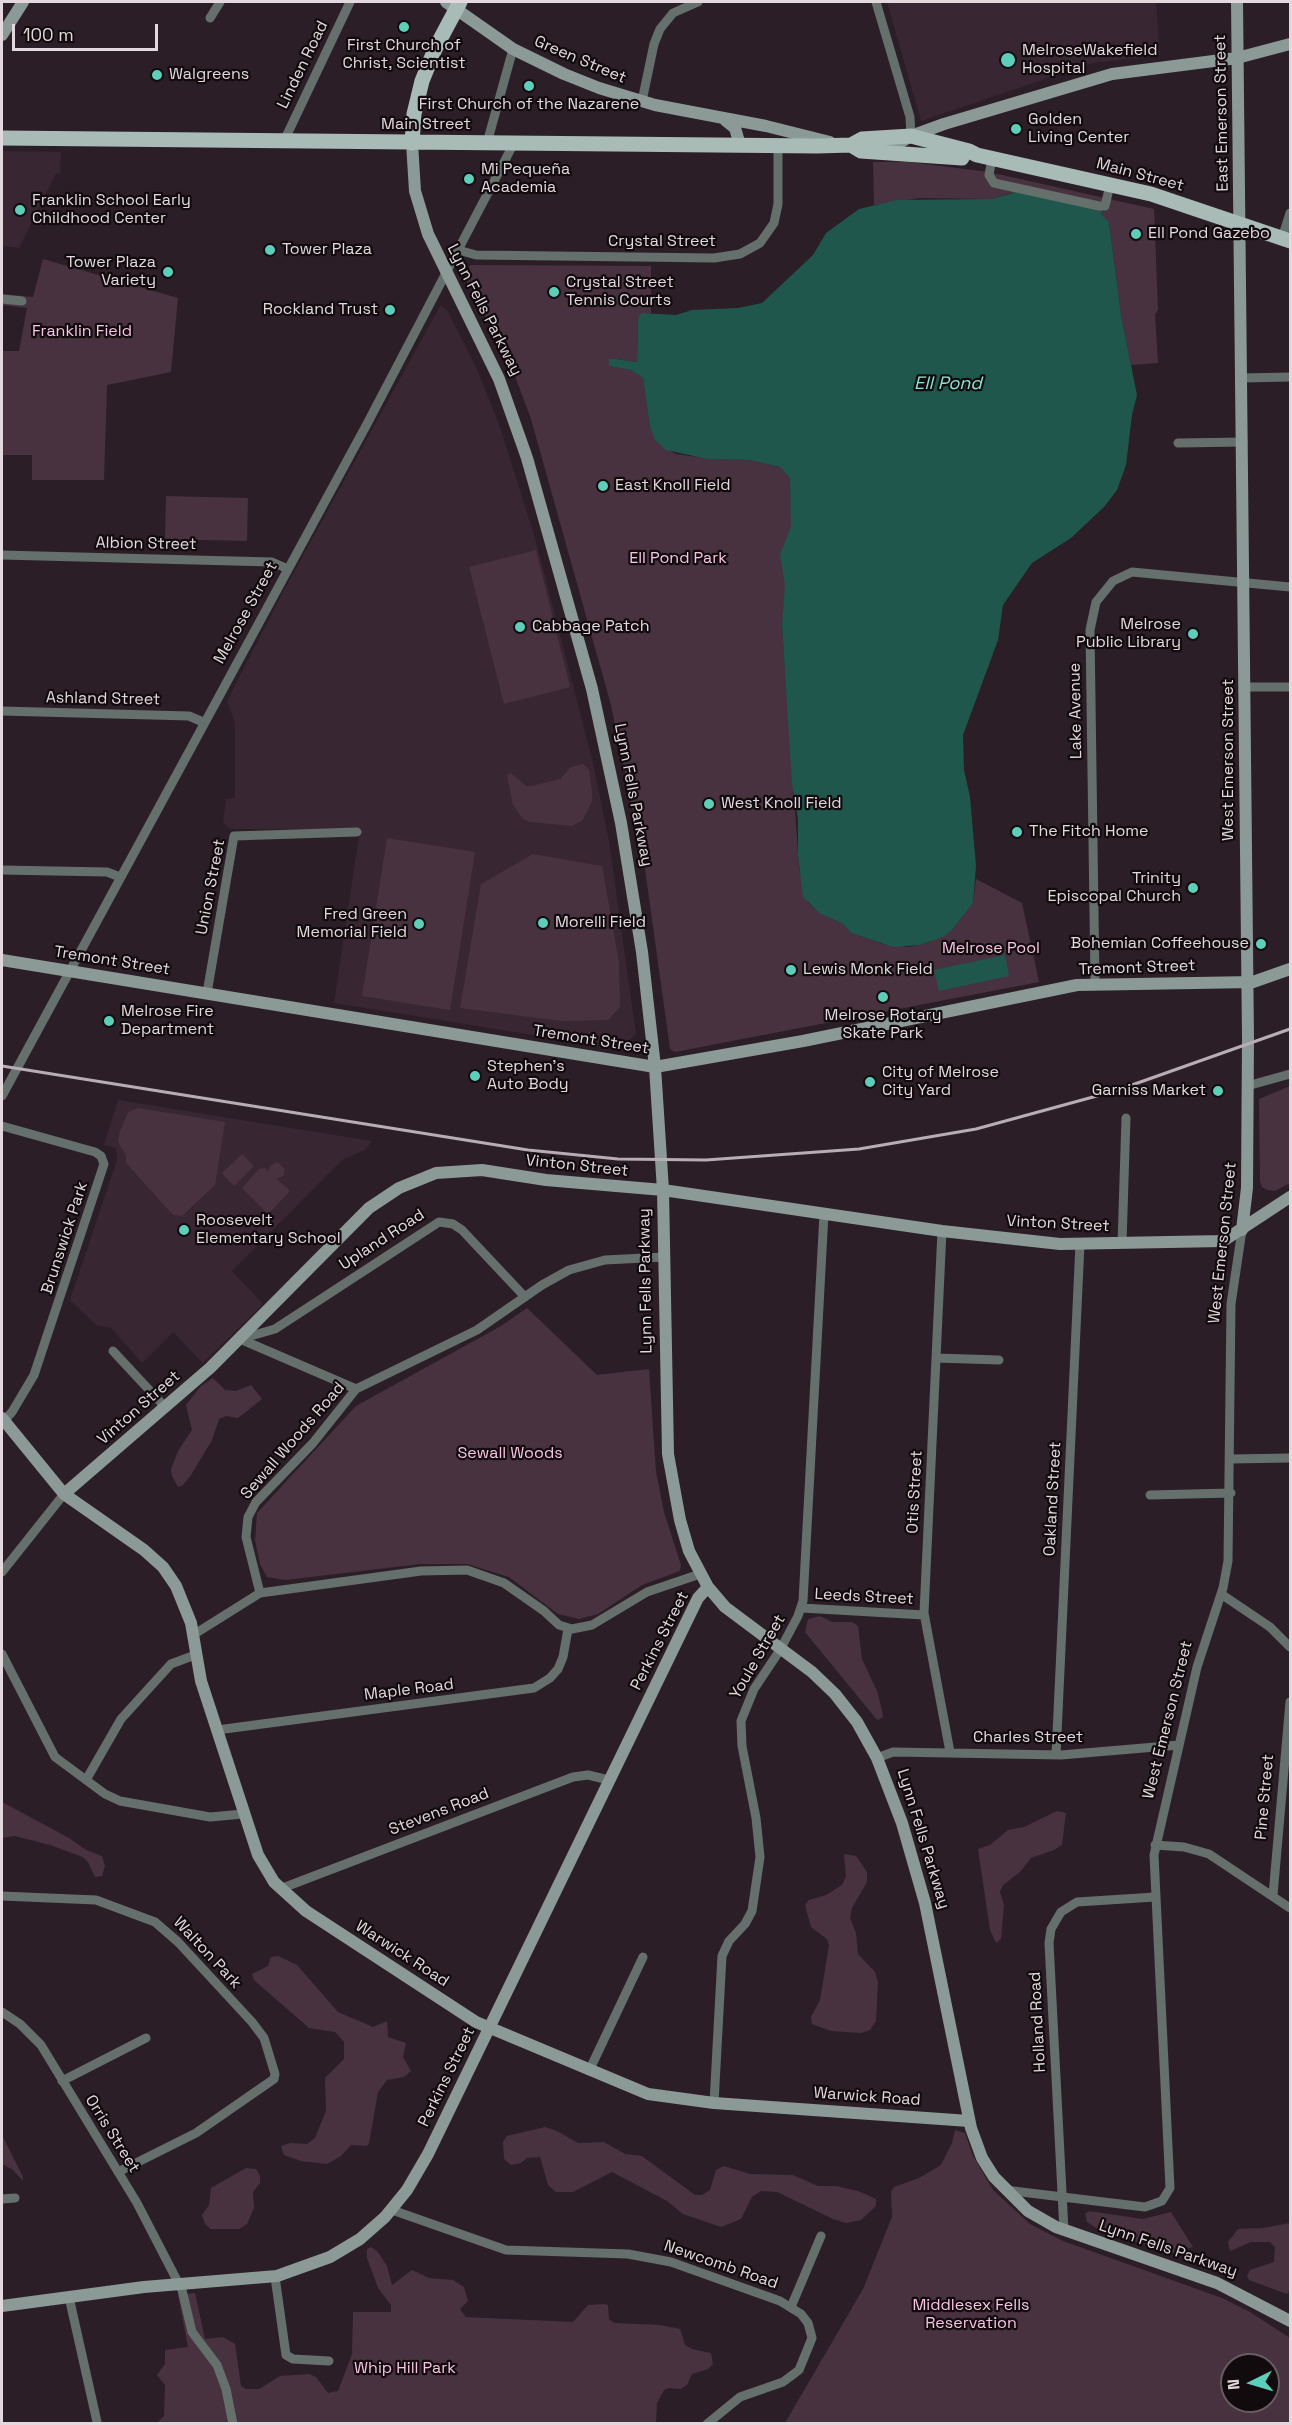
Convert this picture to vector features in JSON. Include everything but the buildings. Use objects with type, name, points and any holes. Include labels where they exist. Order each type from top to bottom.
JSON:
[{"type":"main road","name":"Lynn Fells Parkway","points":[[412,143],[414,114],[422,81],[454,4]]},
{"type":"main road","name":"Main Street","points":[[2,138],[778,146],[847,145],[862,139],[911,136],[992,159],[1151,194],[1286,240]]},
{"type":"main road","name":"Main Street","points":[[847,145],[861,151],[966,158],[977,155]]},
{"type":"street","points":[[2,35],[22,2]]},
{"type":"street","points":[[210,18],[220,2]]},
{"type":"street","name":"Linden Road","points":[[284,141],[350,2]]},
{"type":"street","points":[[642,102],[654,44],[660,29],[673,13],[694,2]]},
{"type":"street","points":[[876,2],[910,117],[911,136]]},
{"type":"street","name":"East Emerson Street","points":[[1237,2],[1240,224]]},
{"type":"street","name":"Green Street","points":[[454,4],[513,49],[572,77],[642,102],[847,145]]},
{"type":"street","points":[[885,151],[911,136],[969,115],[1112,74],[1237,58],[1290,44]]},
{"type":"street","points":[[486,143],[513,49]]},
{"type":"street","name":"Green Street","points":[[716,117],[734,126],[740,145]]},
{"type":"street","name":"Lynn Fells Parkway","points":[[412,143],[418,202],[428,234],[446,274],[480,336],[509,403],[552,541],[592,689],[630,872],[642,952],[654,1066],[663,1190],[668,1454],[680,1520],[700,1575],[731,1613],[835,1694],[857,1722],[877,1758],[900,1815],[925,1903],[969,2121],[985,2163],[1005,2190],[1033,2215],[1064,2231],[1217,2283],[1290,2320]]},
{"type":"street","name":"Melrose Street","points":[[2,1096],[288,569],[514,143]]},
{"type":"street","name":"Crystal Street","points":[[458,250],[476,255],[714,258],[740,254],[760,243],[774,223],[778,204],[778,146]]},
{"type":"street","points":[[992,159],[988,176],[994,183],[1100,206],[1105,206],[1110,185]]},
{"type":"street","points":[[1286,240],[1290,213]]},
{"type":"street","name":"West Emerson Street","points":[[1005,2190],[1145,2207],[1162,2201],[1169,2192],[1171,2165],[1155,1897],[1155,1845],[1200,1654],[1221,1594],[1228,1561],[1231,1493],[1231,1304],[1247,1188],[1253,1085],[1247,982],[1240,224]]},
{"type":"street","points":[[2,299],[22,301]]},
{"type":"street","points":[[1242,378],[1290,377]]},
{"type":"street","points":[[1178,443],[1243,442]]},
{"type":"street","name":"Albion Street","points":[[2,555],[272,562],[288,569]]},
{"type":"street","name":"Lake Avenue","points":[[1095,983],[1090,638],[1093,611],[1103,590],[1129,572],[1290,587]]},
{"type":"street","points":[[1245,687],[1290,687]]},
{"type":"street","name":"Ashland Street","points":[[2,711],[187,716],[203,722]]},
{"type":"street","name":"Union Street","points":[[207,993],[234,836],[357,832]]},
{"type":"street","points":[[2,870],[107,872],[120,877]]},
{"type":"street","name":"Tremont Street","points":[[2,960],[654,1066],[803,1041],[1095,983],[1247,982],[1264,980],[1290,969]]},
{"type":"street","points":[[1253,1085],[1290,1074]]},
{"type":"street","points":[[1122,1243],[1126,1118]]},
{"type":"street","name":"Brunswick Park","points":[[2,1126],[94,1152],[101,1156],[104,1164],[34,1375],[12,1412],[3,1419]]},
{"type":"street","name":"Vinton Street","points":[[64,1494],[240,1339],[369,1208],[399,1188],[426,1176],[452,1170],[482,1170],[546,1180],[663,1190],[942,1231],[1040,1243],[1080,1244],[1219,1242],[1229,1239],[1290,1197]]},
{"type":"street","name":"Youle Street","points":[[714,2103],[722,1956],[729,1941],[745,1924],[752,1911],[760,1857],[756,1818],[742,1746],[741,1721],[754,1689],[780,1650],[802,1608],[824,1214]]},
{"type":"street","name":"Upland Road","points":[[240,1339],[275,1329],[429,1226],[439,1222],[453,1224],[462,1230],[525,1297]]},
{"type":"street","name":"Otis Street","points":[[942,1231],[924,1615],[950,1752]]},
{"type":"street","name":"Oakland Street","points":[[1056,1755],[1080,1244]]},
{"type":"street","name":"Sewall Woods Road","points":[[260,1593],[246,1537],[250,1513],[260,1497],[313,1443],[356,1389],[477,1330],[557,1276],[590,1263],[664,1257]]},
{"type":"street","points":[[240,1339],[356,1389]]},
{"type":"street","points":[[113,1351],[165,1407]]},
{"type":"street","points":[[936,1358],[999,1360]]},
{"type":"street","points":[[2,1572],[64,1494],[3,1419]]},
{"type":"street","points":[[1231,1459],[1290,1458]]},
{"type":"street","points":[[1150,1495],[1231,1493]]},
{"type":"street","name":"Warwick Road","points":[[64,1494],[144,1550],[163,1567],[183,1599],[193,1635],[195,1655],[217,1730],[243,1814],[262,1864],[280,1889],[315,1918],[489,2028],[654,2096],[714,2103],[969,2121]]},
{"type":"street","points":[[193,1635],[260,1593],[421,1571],[467,1570],[504,1583],[528,1599],[559,1626],[568,1629],[592,1625],[647,1592],[700,1575]]},
{"type":"street","name":"Perkins Street","points":[[2,2306],[180,2285],[275,2277],[330,2257],[360,2239],[392,2210],[428,2154],[698,1598],[708,1587]]},
{"type":"street","points":[[1221,1594],[1270,1627],[1290,1647]]},
{"type":"street","name":"Leeds Street","points":[[802,1608],[924,1615]]},
{"type":"street","name":"Maple Road","points":[[217,1730],[534,1688],[550,1678],[558,1669],[563,1657],[568,1629]]},
{"type":"street","points":[[2,1654],[55,1757],[108,1796],[120,1801],[213,1817],[243,1814]]},
{"type":"street","points":[[86,1780],[121,1719],[171,1664],[195,1655]]},
{"type":"street","name":"Pine Street","points":[[1273,1895],[1290,1702]]},
{"type":"street","name":"Charles Street","points":[[877,1758],[893,1752],[1056,1755],[1179,1745]]},
{"type":"street","name":"Stevens Road","points":[[280,1889],[573,1777],[588,1775],[609,1780]]},
{"type":"street","points":[[1155,1845],[1193,1848],[1209,1854],[1290,1908]]},
{"type":"street","name":"Walton Park","points":[[2,1896],[96,1900],[161,1925],[259,2029],[275,2074],[274,2079],[196,2133],[118,2172]]},
{"type":"street","name":"Holland Road","points":[[1064,2231],[1049,1943],[1051,1929],[1060,1912],[1077,1902],[1155,1897]]},
{"type":"street","points":[[589,2071],[643,1958]]},
{"type":"street","name":"Orris Street","points":[[2,2012],[38,2041],[118,2172],[180,2285],[192,2332],[214,2360],[220,2374],[233,2424]]},
{"type":"street","points":[[62,2081],[147,2038]]},
{"type":"street","points":[[2,2199],[15,2198]]},
{"type":"street","name":"Newcomb Road","points":[[392,2210],[506,2250],[628,2254],[671,2262],[791,2307],[805,2319],[812,2335],[806,2358],[799,2370],[783,2382],[740,2397],[707,2424]]},
{"type":"street","points":[[791,2307],[821,2236]]},
{"type":"street","points":[[275,2277],[286,2355],[293,2359],[329,2361]]},
{"type":"street","points":[[69,2297],[97,2422]]},
{"type":"shaded area","name":"MelroseWakefield Hospital","points":[[887,2],[1156,2],[1160,55],[1093,63],[921,121]]},
{"type":"shaded area","name":"Franklin School Early Childhood Center","points":[[2,151],[61,152],[60,174],[56,173],[19,248],[2,246]]},
{"type":"shaded area","points":[[440,306],[447,310],[477,369],[501,430],[535,538],[593,763],[609,841],[636,1034],[620,1049],[334,1003],[360,829],[230,829],[223,823],[226,799],[235,798],[235,723],[227,701],[284,590]]},
{"type":"shaded area","name":"Roosevelt Elementary School","points":[[118,1100],[372,1141],[365,1150],[342,1160],[232,1271],[263,1304],[203,1363],[173,1332],[142,1363],[111,1328],[96,1325],[70,1300],[117,1160],[116,1148],[104,1145]]},
{"type":"green space","points":[[873,162],[908,162],[989,172],[1154,209],[1158,363],[1131,365],[1121,315],[1109,222],[1101,214],[1104,210],[1100,208],[1097,211],[1011,193],[992,199],[920,198],[874,205]]},
{"type":"green space","name":"Franklin Field","points":[[43,259],[178,298],[171,372],[107,385],[104,480],[32,480],[32,455],[2,455],[2,351],[19,351],[27,308],[2,305],[2,294],[33,297]]},
{"type":"green space","name":"Ell Pond Park","points":[[471,265],[651,266],[651,314],[647,313],[638,320],[637,362],[610,358],[609,366],[631,370],[643,378],[650,427],[656,440],[675,454],[712,459],[749,460],[780,467],[790,478],[792,520],[782,625],[799,868],[808,903],[819,913],[843,924],[851,933],[883,944],[909,947],[930,942],[953,929],[973,903],[976,879],[1022,903],[1039,982],[675,1052],[670,1049],[645,869],[611,705],[531,419],[512,368],[466,280],[464,273]]},
{"type":"green space","points":[[166,496],[248,498],[247,541],[165,539]]},
{"type":"green space","name":"Cabbage Patch","points":[[536,550],[570,687],[504,704],[469,567]]},
{"type":"green space","points":[[583,764],[589,770],[592,801],[582,821],[572,826],[530,822],[523,819],[513,805],[507,775],[511,773],[526,786],[532,786],[560,779],[571,767]]},
{"type":"green space","name":"Fred Green Memorial Field","points":[[387,838],[475,852],[450,1010],[362,996]]},
{"type":"green space","name":"Morelli Field","points":[[533,854],[602,866],[619,962],[620,1007],[608,1020],[561,1021],[460,1008],[481,884]]},
{"type":"green space","points":[[1290,1086],[1290,1183],[1275,1191],[1267,1190],[1262,1187],[1260,1181],[1259,1099]]},
{"type":"green space","points":[[138,1108],[225,1122],[215,1185],[182,1216],[173,1215],[126,1163],[126,1155],[118,1142],[119,1134],[128,1112]]},
{"type":"green space","points":[[242,1154],[254,1166],[234,1186],[222,1173]]},
{"type":"green space","points":[[277,1162],[285,1169],[283,1176],[277,1179],[290,1191],[268,1214],[242,1188],[259,1169],[265,1168],[268,1172],[270,1166]]},
{"type":"green space","name":"Sewall Woods","points":[[527,1308],[597,1375],[649,1369],[656,1472],[664,1512],[681,1565],[680,1571],[642,1585],[598,1614],[579,1619],[558,1614],[509,1577],[467,1564],[420,1564],[286,1580],[267,1577],[260,1564],[255,1540],[257,1513],[356,1406],[501,1326]]},
{"type":"green space","points":[[213,1378],[225,1390],[236,1391],[251,1385],[262,1399],[238,1418],[226,1416],[219,1419],[212,1440],[191,1475],[183,1485],[178,1487],[171,1469],[178,1451],[192,1430],[186,1405],[201,1386]]},
{"type":"green space","points":[[820,1616],[832,1622],[852,1622],[858,1626],[862,1659],[877,1691],[882,1710],[883,1717],[880,1719],[877,1720],[805,1632],[808,1619]]},
{"type":"green space","points":[[2,1802],[69,1838],[86,1850],[102,1856],[105,1866],[102,1876],[95,1877],[83,1857],[15,1836],[2,1838]]},
{"type":"green space","points":[[1057,1811],[1066,1813],[1062,1845],[1031,1858],[1020,1872],[1003,1885],[1000,1892],[1004,1905],[1001,1939],[996,1943],[990,1930],[978,1849],[990,1845],[1008,1830],[1024,1827]]},
{"type":"green space","points":[[844,1854],[856,1856],[867,1872],[867,1882],[852,1908],[850,1918],[856,1933],[858,1954],[875,1972],[878,1982],[876,2021],[870,2030],[861,2033],[831,2031],[812,2024],[811,2017],[820,2000],[829,1945],[827,1939],[811,1927],[805,1905],[809,1900],[826,1895],[842,1885],[846,1876]]},
{"type":"green space","points":[[278,1956],[297,1965],[338,2012],[373,2027],[387,2021],[388,2037],[406,2043],[403,2057],[411,2071],[404,2077],[387,2080],[378,2092],[369,2143],[367,2146],[351,2145],[341,2156],[327,2164],[301,2161],[284,2155],[281,2146],[290,2143],[307,2144],[315,2138],[326,2111],[325,2078],[344,2059],[344,2042],[335,2032],[309,2028],[254,1980],[252,1974],[268,1966],[271,1957]]},
{"type":"green space","points":[[545,2127],[578,2143],[604,2142],[625,2154],[642,2156],[695,2195],[702,2195],[710,2190],[716,2170],[724,2166],[750,2174],[793,2175],[818,2186],[836,2186],[858,2191],[876,2199],[876,2206],[861,2220],[846,2223],[777,2192],[761,2191],[752,2197],[741,2219],[721,2227],[683,2214],[667,2201],[612,2172],[573,2192],[556,2192],[548,2185],[540,2157],[527,2158],[521,2163],[511,2165],[504,2159],[503,2142],[507,2136]]},
{"type":"green space","name":"Middlesex Fells Reservation","points":[[955,2130],[965,2133],[973,2156],[993,2190],[1030,2224],[1063,2241],[1222,2298],[1250,2312],[1290,2338],[1290,2423],[785,2423],[863,2289],[892,2217],[891,2192],[894,2187],[919,2178],[941,2165],[952,2143]]},
{"type":"green space","points":[[2,2135],[23,2181],[13,2170],[2,2164]]},
{"type":"green space","points":[[246,2168],[256,2169],[260,2176],[260,2183],[253,2192],[254,2208],[247,2224],[239,2229],[211,2229],[205,2224],[202,2215],[209,2205],[211,2188]]},
{"type":"green space","points":[[1089,2211],[1143,2219],[1171,2212],[1193,2247],[1173,2253],[1099,2230],[1087,2222],[1085,2214]]},
{"type":"green space","points":[[1290,2223],[1290,2291],[1287,2294],[1249,2280],[1247,2276],[1250,2270],[1274,2262],[1275,2247],[1270,2242],[1251,2242],[1230,2251],[1228,2242],[1238,2229],[1263,2228]]},
{"type":"green space","name":"Whip Hill Park","points":[[371,2247],[377,2251],[387,2266],[392,2285],[412,2270],[429,2278],[453,2280],[464,2287],[468,2301],[460,2309],[466,2317],[573,2322],[588,2305],[604,2304],[608,2305],[609,2319],[614,2323],[660,2325],[680,2329],[685,2345],[711,2353],[713,2364],[708,2369],[692,2374],[687,2385],[681,2389],[664,2390],[657,2403],[656,2423],[156,2424],[164,2416],[165,2385],[157,2375],[165,2364],[165,2350],[188,2347],[178,2295],[195,2293],[205,2339],[223,2337],[235,2344],[241,2386],[246,2389],[259,2389],[280,2376],[309,2374],[316,2377],[328,2393],[338,2391],[352,2354],[353,2312],[391,2312],[391,2305],[378,2288],[367,2258],[367,2249]]},
{"type":"water","name":"Ell Pond","points":[[1020,191],[1089,205],[1097,211],[1100,208],[1104,209],[1101,214],[1109,222],[1121,315],[1137,395],[1132,415],[1126,465],[1117,490],[1104,507],[1071,538],[1032,563],[1003,605],[998,640],[963,735],[964,770],[970,797],[976,866],[973,903],[953,929],[943,937],[920,945],[893,947],[851,933],[843,924],[819,913],[803,897],[798,856],[798,819],[792,783],[782,625],[785,585],[780,554],[791,527],[790,478],[780,467],[749,460],[707,459],[666,450],[655,440],[650,427],[643,378],[631,370],[609,366],[609,358],[637,362],[638,320],[641,313],[676,315],[692,310],[738,308],[762,303],[813,255],[826,233],[859,209],[897,200],[992,199]]},
{"type":"water","points":[[1005,955],[1009,976],[939,991],[934,970]]},
{"type":"railway","points":[[2,1066],[528,1150],[618,1159],[706,1160],[859,1149],[976,1129],[1115,1091],[1290,1029]]},
{"type":"place","name":"First Church of Christ, Scientist","points":[[404,27]]},
{"type":"place","name":"MelroseWakefield Hospital","points":[[1008,60]]},
{"type":"place","name":"Walgreens","points":[[157,75]]},
{"type":"place","name":"First Church of the Nazarene","points":[[529,86]]},
{"type":"place","name":"Golden Living Center","points":[[1016,129]]},
{"type":"place","name":"Mi Pequeña Academia","points":[[469,179]]},
{"type":"place","name":"Franklin School Early Childhood Center","points":[[20,210]]},
{"type":"place","name":"Ell Pond Gazebo","points":[[1136,234]]},
{"type":"place","name":"Tower Plaza","points":[[270,250]]},
{"type":"place","name":"Tower Plaza Variety","points":[[168,272]]},
{"type":"place","name":"Crystal Street Tennis Courts","points":[[554,292]]},
{"type":"place","name":"Rockland Trust","points":[[390,310]]},
{"type":"place","name":"East Knoll Field","points":[[603,486]]},
{"type":"place","name":"Cabbage Patch","points":[[520,627]]},
{"type":"place","name":"Melrose Public Library","points":[[1193,634]]},
{"type":"place","name":"West Knoll Field","points":[[709,804]]},
{"type":"place","name":"The Fitch Home","points":[[1017,832]]},
{"type":"place","name":"Trinity Episcopal Church","points":[[1193,888]]},
{"type":"place","name":"Morelli Field","points":[[543,923]]},
{"type":"place","name":"Fred Green Memorial Field","points":[[419,924]]},
{"type":"place","name":"Bohemian Coffeehouse","points":[[1261,944]]},
{"type":"place","name":"Lewis Monk Field","points":[[791,970]]},
{"type":"place","name":"Melrose Rotary Skate Park","points":[[883,997]]},
{"type":"place","name":"Melrose Fire Department","points":[[109,1021]]},
{"type":"place","name":"Stephen's Auto Body","points":[[475,1076]]},
{"type":"place","name":"City of Melrose City Yard","points":[[870,1082]]},
{"type":"place","name":"Garniss Market","points":[[1218,1091]]},
{"type":"place","name":"Roosevelt Elementary School","points":[[184,1230]]},
{"type":"park label","name":"Melrose Pool","points":[[991,949]]}]
